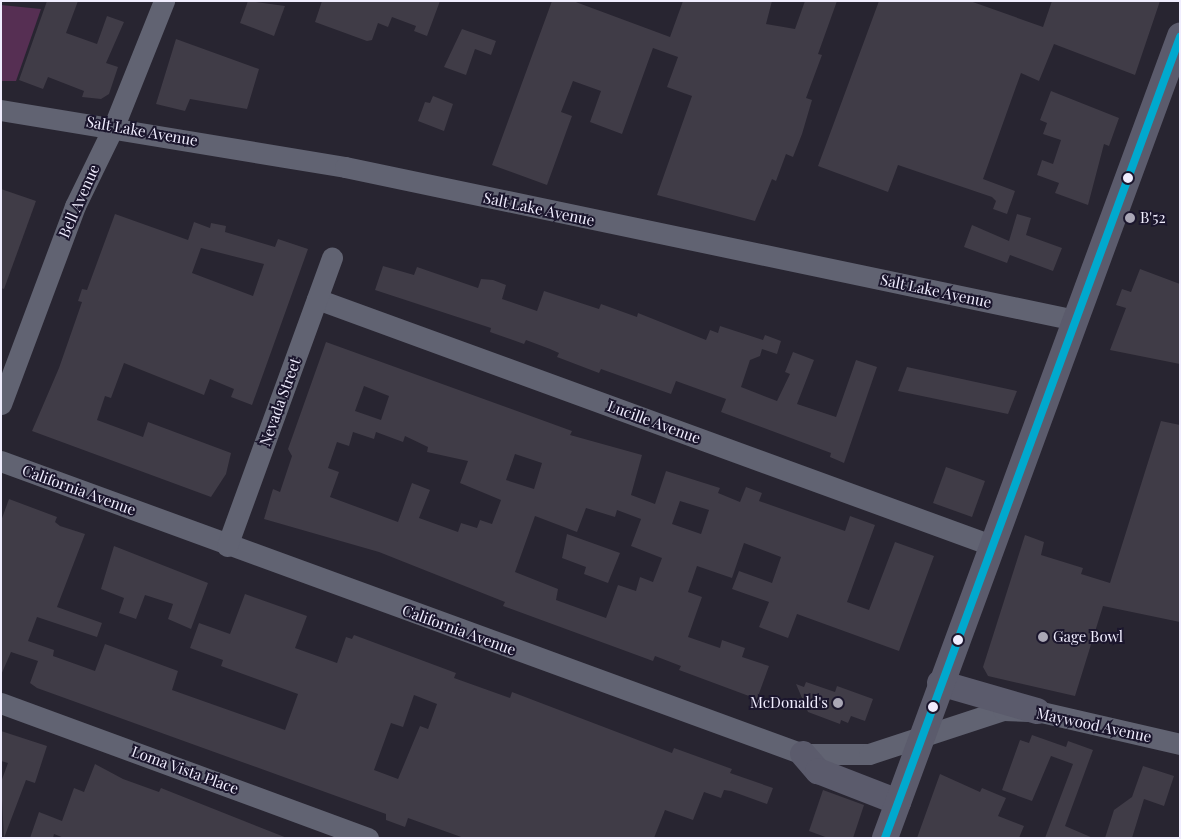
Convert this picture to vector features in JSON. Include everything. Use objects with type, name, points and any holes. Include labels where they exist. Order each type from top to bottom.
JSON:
[{"type":"main road","points":[[885,838],[940,683],[1180,36]]},
{"type":"main road","points":[[940,683],[1037,711]]},
{"type":"main road","points":[[803,754],[818,771],[898,802]]},
{"type":"street","name":"Bell Avenue","points":[[1,404],[75,206],[114,126],[164,1]]},
{"type":"street","name":"Salt Lake Avenue","points":[[1,110],[114,126],[345,167],[1075,320]]},
{"type":"street","name":"Nevada Street","points":[[227,546],[332,258]]},
{"type":"street","name":"Lucille Avenue","points":[[317,299],[991,545]]},
{"type":"street","name":"California Avenue","points":[[1,461],[227,546],[803,754],[869,754],[921,736]]},
{"type":"street","name":"Loma Vista Place","points":[[1,702],[368,838]]},
{"type":"street","name":"Maywood Avenue","points":[[921,736],[989,713],[1037,711],[1180,744]]},
{"type":"shaded area","points":[[1,5],[41,9],[16,81],[1,81]]},
{"type":"building","points":[[47,1],[78,1],[66,33],[97,44],[107,16],[124,22],[106,63],[118,67],[109,94],[101,99],[82,97],[84,91],[48,77],[43,89],[19,80]]},
{"type":"building","points":[[248,1],[285,6],[274,36],[240,23]]},
{"type":"building","points":[[322,1],[440,1],[427,36],[414,31],[416,26],[392,17],[388,27],[378,23],[372,40],[367,41],[315,22]]},
{"type":"building","points":[[552,1],[573,1],[670,37],[683,1],[772,1],[766,24],[795,29],[805,1],[837,1],[818,54],[822,55],[806,98],[812,100],[802,134],[793,157],[786,154],[776,181],[772,179],[755,221],[657,195],[692,96],[667,87],[678,57],[653,48],[622,134],[590,122],[601,91],[573,81],[561,112],[572,116],[547,185],[492,165]]},
{"type":"building","points":[[879,1],[970,1],[1043,27],[1052,1],[1160,1],[1135,75],[1054,44],[1039,81],[1021,73],[983,179],[1015,191],[1007,214],[993,209],[996,201],[992,197],[898,165],[888,192],[818,166]]},
{"type":"building","points":[[462,29],[496,41],[491,55],[475,49],[466,75],[444,67]]},
{"type":"building","points":[[176,39],[259,69],[247,109],[190,99],[185,111],[156,104]]},
{"type":"building","points":[[1051,91],[1119,118],[1109,146],[1104,144],[1088,205],[1055,193],[1059,183],[1037,175],[1042,160],[1053,164],[1061,140],[1043,134],[1047,123],[1040,120]]},
{"type":"building","points":[[433,96],[453,104],[444,131],[418,121],[425,102],[430,103]]},
{"type":"building","points":[[1,189],[36,201],[4,289],[1,288]]},
{"type":"building","points":[[115,214],[188,240],[194,222],[210,228],[211,223],[226,226],[225,232],[275,247],[278,239],[308,249],[252,405],[231,397],[234,389],[210,379],[204,395],[124,363],[111,398],[105,396],[97,420],[143,437],[148,422],[231,453],[226,474],[211,497],[32,431],[59,368],[82,302],[78,301],[82,289],[87,290]],"holes":[[[201,248],[264,264],[253,296],[192,273]]]},
{"type":"building","points":[[1017,214],[1031,218],[1026,235],[1062,248],[1053,271],[1010,255],[1007,263],[964,247],[972,225],[1009,241]]},
{"type":"building","points":[[383,266],[414,275],[417,267],[478,288],[481,279],[493,280],[506,285],[502,299],[537,311],[544,291],[599,309],[601,304],[637,317],[638,313],[706,340],[710,330],[718,333],[720,326],[763,340],[765,335],[781,341],[777,354],[762,349],[760,356],[750,360],[741,387],[777,401],[790,374],[785,372],[793,352],[814,360],[797,404],[836,417],[856,360],[877,367],[844,463],[830,457],[831,453],[721,412],[726,399],[676,381],[671,394],[601,369],[599,373],[557,357],[559,353],[526,340],[524,344],[490,332],[491,328],[375,290]]},
{"type":"building","points":[[1140,269],[1180,284],[1180,364],[1110,350],[1126,308],[1116,305],[1122,289],[1131,292]]},
{"type":"building","points":[[326,342],[572,431],[570,435],[642,455],[631,495],[655,504],[666,471],[720,488],[718,493],[740,502],[746,487],[762,493],[759,501],[845,531],[850,516],[875,525],[847,602],[869,610],[895,542],[934,556],[899,651],[797,614],[788,638],[759,627],[769,602],[732,589],[739,571],[772,583],[781,557],[744,543],[732,578],[697,566],[688,592],[702,597],[688,637],[720,648],[722,640],[745,648],[742,657],[769,666],[757,699],[679,670],[681,666],[655,656],[653,661],[503,606],[505,602],[379,552],[264,519],[273,489],[280,492],[292,456],[288,449]],"holes":[[[364,386],[389,396],[381,420],[355,411]],[[353,432],[374,439],[376,432],[403,442],[405,436],[428,447],[427,452],[468,461],[460,483],[501,500],[492,524],[480,520],[477,528],[461,523],[458,532],[419,518],[430,490],[412,483],[398,522],[330,497],[339,472],[328,468],[337,442],[349,446]],[[515,454],[542,463],[534,489],[506,480]],[[680,501],[709,510],[701,534],[672,524]],[[586,508],[615,517],[617,510],[641,519],[631,546],[662,558],[653,582],[640,577],[636,591],[618,585],[606,618],[556,600],[558,589],[515,572],[535,516],[577,532]]]},
{"type":"building","points":[[907,367],[1017,391],[1008,414],[898,391]]},
{"type":"building","points":[[1161,421],[1180,425],[1180,622],[1103,606],[1075,696],[988,676],[983,667],[1025,535],[1044,542],[1041,555],[1083,568],[1081,574],[1110,583]]},
{"type":"building","points":[[946,467],[985,481],[972,517],[933,503]]},
{"type":"building","points":[[9,499],[57,517],[55,522],[60,526],[85,534],[57,607],[102,623],[97,637],[37,617],[28,641],[54,650],[53,656],[95,671],[105,644],[178,671],[172,690],[285,730],[298,694],[221,666],[223,660],[190,648],[199,623],[230,634],[245,594],[307,616],[295,648],[337,663],[346,637],[352,639],[354,635],[456,673],[454,678],[510,698],[512,692],[672,753],[674,748],[732,769],[730,773],[773,788],[767,804],[731,791],[724,790],[721,798],[704,792],[693,820],[665,810],[654,838],[464,838],[408,818],[405,827],[386,820],[386,814],[37,688],[30,683],[38,661],[11,652],[1,675],[1,521]],"holes":[[[414,695],[437,704],[428,729],[420,726],[398,779],[374,770],[391,723],[403,727]]]},
{"type":"building","points":[[567,534],[620,553],[608,583],[584,574],[586,567],[562,558]]},
{"type":"building","points":[[114,546],[208,583],[191,629],[168,619],[173,604],[145,595],[136,619],[119,613],[124,598],[101,589]]},
{"type":"building","name":"McDonald's","points":[[806,682],[835,692],[837,686],[873,699],[865,721],[851,716],[848,723],[841,720],[840,724],[808,712],[796,684],[804,687]]},
{"type":"building","points":[[1,731],[47,746],[35,783],[26,780],[4,838],[1,782],[8,763],[1,761]]},
{"type":"building","points":[[1032,735],[1066,747],[1068,741],[1093,750],[1065,826],[1093,838],[1045,838],[1073,764],[1051,756],[1032,801],[1002,790],[1020,740],[1029,743]]},
{"type":"building","points":[[95,764],[123,779],[159,792],[161,788],[287,838],[64,838],[54,834],[53,838],[30,838],[39,812],[62,821],[74,788],[84,792]]},
{"type":"building","points":[[1143,766],[1174,776],[1164,806],[1144,799],[1132,838],[1105,838],[1114,810],[1132,797]]},
{"type":"building","points":[[940,774],[980,792],[982,788],[1006,798],[998,816],[1024,826],[1019,838],[917,838]]},
{"type":"building","points":[[823,790],[864,805],[853,838],[828,838],[809,831]]},
{"type":"transit line","points":[[885,838],[1180,37]]},
{"type":"place","name":"B'52","points":[[1130,218]]},
{"type":"place","name":"Gage Bowl","points":[[1043,637]]},
{"type":"place","name":"McDonald's","points":[[838,703]]}]
